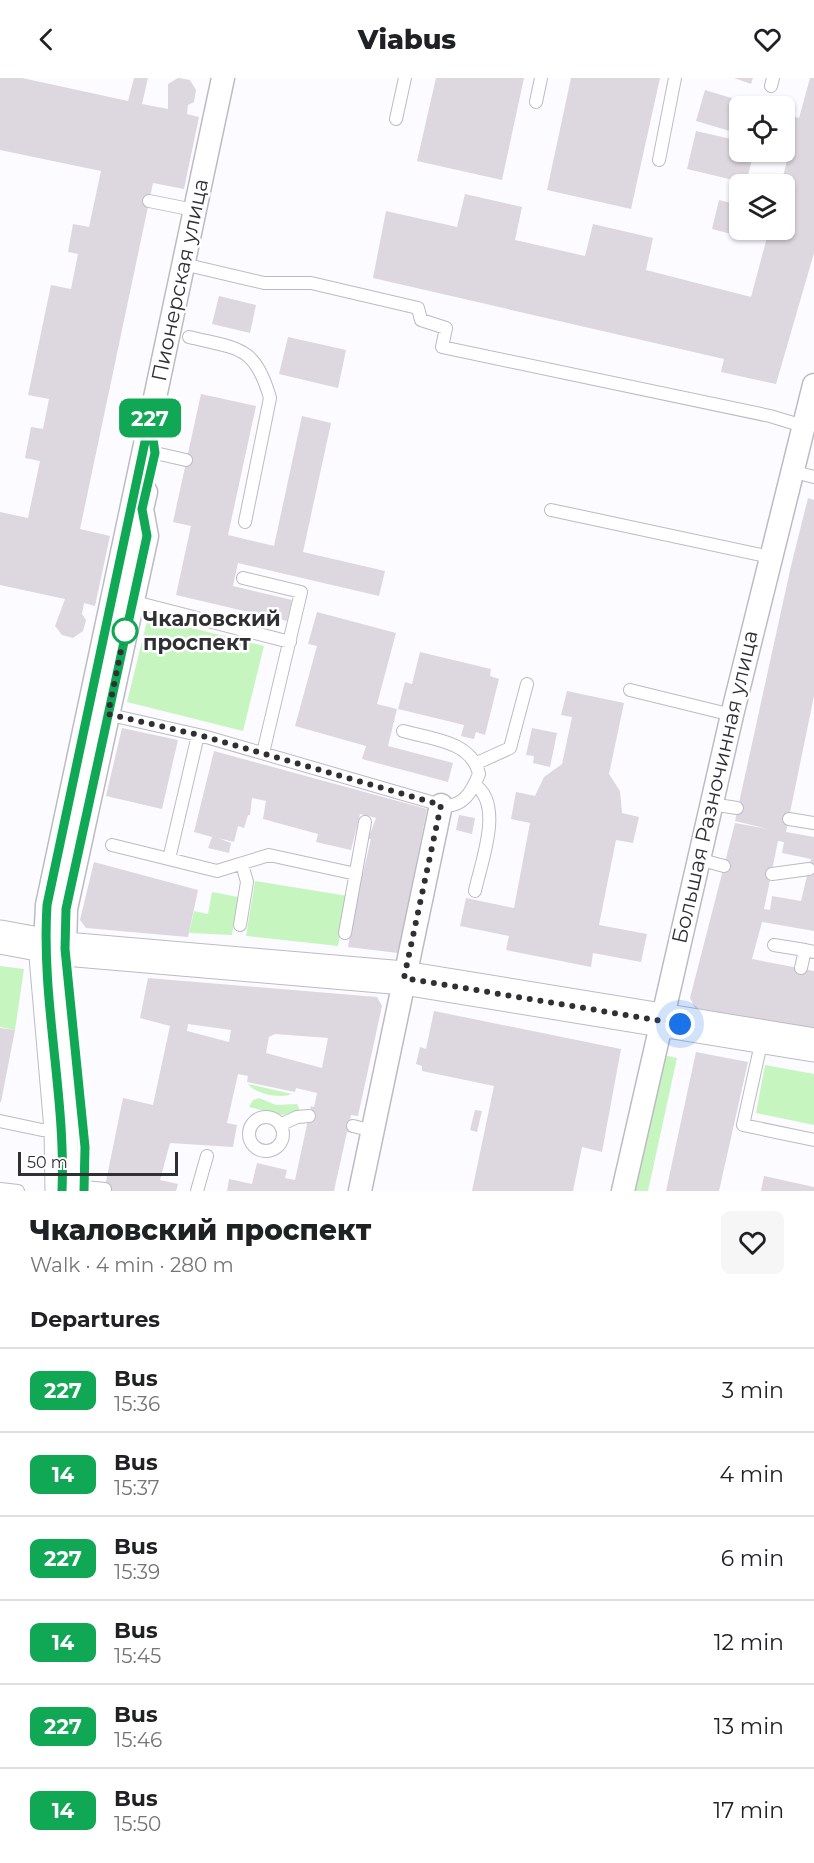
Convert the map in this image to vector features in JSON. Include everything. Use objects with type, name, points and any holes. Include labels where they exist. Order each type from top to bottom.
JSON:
[{"type":"street","name":"Пионерская улица","points":[[98,712],[150,418],[223,78]]},
{"type":"street","name":"Большая Разночинная улица","points":[[622,1191],[732,715],[814,385]]},
{"type":"street","points":[[150,418],[155,453]]},
{"type":"street","name":"Пионерская улица","points":[[84,1190],[85,1147],[47,905],[147,536],[142,509],[155,453]]},
{"type":"street","points":[[360,1191],[363,1128],[404,978],[441,805]]},
{"type":"street","points":[[0,937],[55,947],[404,978],[660,1021],[787,1038]]},
{"type":"street","name":"Пионерская улица","points":[[55,947],[61,1129],[84,1190]]},
{"type":"lane","points":[[396,119],[405,78]]},
{"type":"lane","points":[[536,102],[541,78]]},
{"type":"lane","points":[[659,160],[675,78]]},
{"type":"lane","points":[[150,201],[194,210]]},
{"type":"lane","points":[[183,264],[264,283],[311,283],[418,308],[421,320],[446,328],[442,347],[803,426]]},
{"type":"lane","points":[[189,337],[243,351],[255,361],[265,378],[270,398],[245,522]]},
{"type":"lane","points":[[155,453],[186,460]]},
{"type":"lane","points":[[791,471],[814,477]]},
{"type":"lane","points":[[241,473],[255,476]]},
{"type":"lane","points":[[551,510],[770,557]]},
{"type":"lane","points":[[243,578],[301,592],[263,753]]},
{"type":"lane","points":[[131,601],[290,642]]},
{"type":"lane","points":[[477,763],[510,748],[527,684]]},
{"type":"lane","points":[[630,690],[732,715]]},
{"type":"lane","points":[[98,712],[198,735],[441,805],[455,806],[461,803],[475,785],[479,774],[477,763],[470,753],[458,747],[403,731]]},
{"type":"lane","points":[[169,860],[198,735]]},
{"type":"lane","points":[[475,785],[487,797],[490,818],[475,891]]},
{"type":"lane","points":[[711,804],[737,808]]},
{"type":"lane","points":[[789,819],[814,823]]},
{"type":"lane","points":[[345,933],[366,822]]},
{"type":"lane","points":[[112,845],[217,871],[269,855],[356,874]]},
{"type":"lane","points":[[698,859],[724,866]]},
{"type":"lane","points":[[240,925],[247,882],[242,864]]},
{"type":"lane","points":[[772,874],[808,869]]},
{"type":"lane","points":[[774,945],[810,951],[801,968]]},
{"type":"lane","points":[[787,1038],[743,1125],[814,1140]]},
{"type":"lane","points":[[280,1125],[297,1117],[309,1116]]},
{"type":"lane","points":[[0,1121],[42,1130],[61,1129]]},
{"type":"lane","points":[[197,1191],[207,1156]]},
{"type":"lane","points":[[0,1189],[18,1191]]},
{"type":"green space","points":[[148,617],[264,646],[243,731],[127,702]]},
{"type":"green space","points":[[255,881],[348,896],[338,946],[246,936]]},
{"type":"green space","points":[[212,892],[238,897],[232,935],[189,933],[194,911],[208,914]]},
{"type":"green space","points":[[0,966],[24,969],[15,1030],[0,1027]]},
{"type":"green space","points":[[663,1055],[677,1058],[648,1191],[634,1191]]},
{"type":"green space","points":[[765,1065],[814,1074],[814,1125],[756,1113]]},
{"type":"green space","points":[[248,1084],[292,1094],[268,1095],[251,1088]]},
{"type":"green space","points":[[259,1098],[276,1105],[297,1104],[300,1111],[282,1115],[249,1107],[253,1100]]},
{"type":"building","points":[[0,78],[22,78],[128,101],[134,78],[148,78],[142,104],[168,109],[168,84],[178,78],[190,80],[196,90],[194,102],[188,105],[187,114],[199,117],[184,189],[153,183],[80,529],[110,536],[95,606],[84,603],[82,614],[86,620],[83,631],[73,638],[62,635],[55,626],[65,599],[0,585],[0,512],[28,518],[40,461],[25,458],[31,427],[43,429],[49,399],[28,395],[51,285],[71,289],[78,254],[68,252],[73,224],[89,227],[101,171],[0,150]]},
{"type":"building","points":[[436,78],[524,78],[502,180],[417,161]]},
{"type":"building","points":[[571,78],[660,78],[631,209],[547,190]]},
{"type":"building","points":[[734,78],[753,78],[751,84]]},
{"type":"building","points":[[810,78],[814,78],[814,253],[776,384],[721,372],[724,359],[373,278],[386,211],[457,227],[465,194],[522,207],[515,240],[585,256],[593,224],[653,238],[646,270],[751,297],[766,240],[795,240],[795,174],[784,174],[787,162],[795,162],[795,117],[799,118]]},
{"type":"building","points":[[705,90],[729,97],[729,131],[696,121]]},
{"type":"building","points":[[696,131],[729,138],[729,162],[751,162],[748,174],[729,174],[729,179],[687,169]]},
{"type":"building","points":[[719,200],[729,202],[729,233],[712,229]]},
{"type":"building","points":[[219,296],[256,305],[250,333],[212,324]]},
{"type":"building","points":[[288,337],[346,350],[338,388],[279,374]]},
{"type":"building","points":[[201,394],[256,406],[228,535],[274,546],[302,416],[331,423],[303,552],[385,571],[379,596],[238,563],[233,586],[292,600],[287,621],[176,595],[191,526],[173,522]]},
{"type":"building","points":[[808,498],[814,500],[814,696],[786,832],[814,837],[814,931],[762,922],[752,959],[814,971],[814,1029],[695,1008],[690,998],[735,823],[768,829],[735,821]],"holes":[[[778,841],[784,842],[782,853],[811,859],[801,901],[772,896],[770,910],[764,909]]]},
{"type":"building","points":[[317,612],[396,633],[377,704],[397,709],[388,746],[453,763],[448,782],[362,759],[366,746],[295,726],[317,646],[308,644]]},
{"type":"building","points":[[420,652],[491,669],[490,676],[499,679],[485,735],[476,732],[474,739],[461,736],[464,725],[398,709],[405,682],[412,684]]},
{"type":"building","points":[[567,691],[624,703],[609,774],[620,791],[622,813],[639,817],[633,843],[616,840],[599,925],[647,934],[641,962],[593,953],[591,967],[506,950],[509,936],[460,926],[466,898],[514,908],[530,823],[511,819],[516,792],[535,796],[544,777],[562,764],[572,717],[561,715]]},
{"type":"building","points":[[122,728],[178,740],[162,809],[106,796]]},
{"type":"building","points":[[532,728],[557,733],[550,767],[533,763],[534,756],[526,755]]},
{"type":"building","points":[[214,751],[427,809],[398,953],[348,947],[360,876],[362,877],[371,839],[368,839],[376,818],[360,814],[351,850],[316,842],[318,834],[263,819],[266,801],[252,798],[250,815],[248,815],[244,828],[238,826],[234,842],[218,838],[231,843],[229,853],[208,848],[212,837],[194,832]]},
{"type":"building","points":[[459,815],[475,818],[472,834],[456,830]]},
{"type":"building","points":[[94,862],[198,890],[188,937],[86,928],[80,920]]},
{"type":"building","points":[[148,978],[377,997],[382,1006],[358,1116],[351,1115],[350,1119],[355,1120],[352,1133],[347,1132],[334,1191],[227,1191],[229,1179],[252,1184],[257,1163],[287,1170],[285,1178],[295,1180],[311,1106],[314,1107],[317,1093],[296,1088],[295,1092],[247,1082],[248,1076],[238,1074],[227,1123],[237,1125],[233,1147],[170,1143],[160,1180],[178,1184],[176,1191],[104,1191],[123,1098],[153,1105],[170,1026],[140,1018]],"holes":[[[188,1024],[231,1030],[229,1042],[187,1031]],[[275,1034],[328,1038],[322,1068],[266,1053],[269,1037]]]},
{"type":"building","points":[[434,1011],[621,1049],[602,1152],[582,1147],[573,1191],[472,1191],[494,1086],[422,1071],[422,1066],[416,1064],[420,1047],[426,1049]]},
{"type":"building","points":[[0,1028],[15,1030],[1,1102],[0,1102]]},
{"type":"building","points":[[696,1052],[748,1062],[719,1191],[666,1191]]},
{"type":"building","points":[[475,1110],[482,1111],[477,1132],[470,1130]]},
{"type":"building","points":[[764,1176],[814,1187],[814,1191],[761,1191]]},
{"type":"bus line","name":"227","points":[[62,1191],[61,1129],[45,945],[47,905],[150,418],[155,453],[142,509],[147,536],[131,601],[66,909],[65,949],[85,1147],[84,1191]]},
{"type":"place","name":"Чкаловский проспект","points":[[125,631]]},
{"type":"route","points":[[125,631],[108,714],[203,736],[441,805],[404,978],[680,1024]]}]
